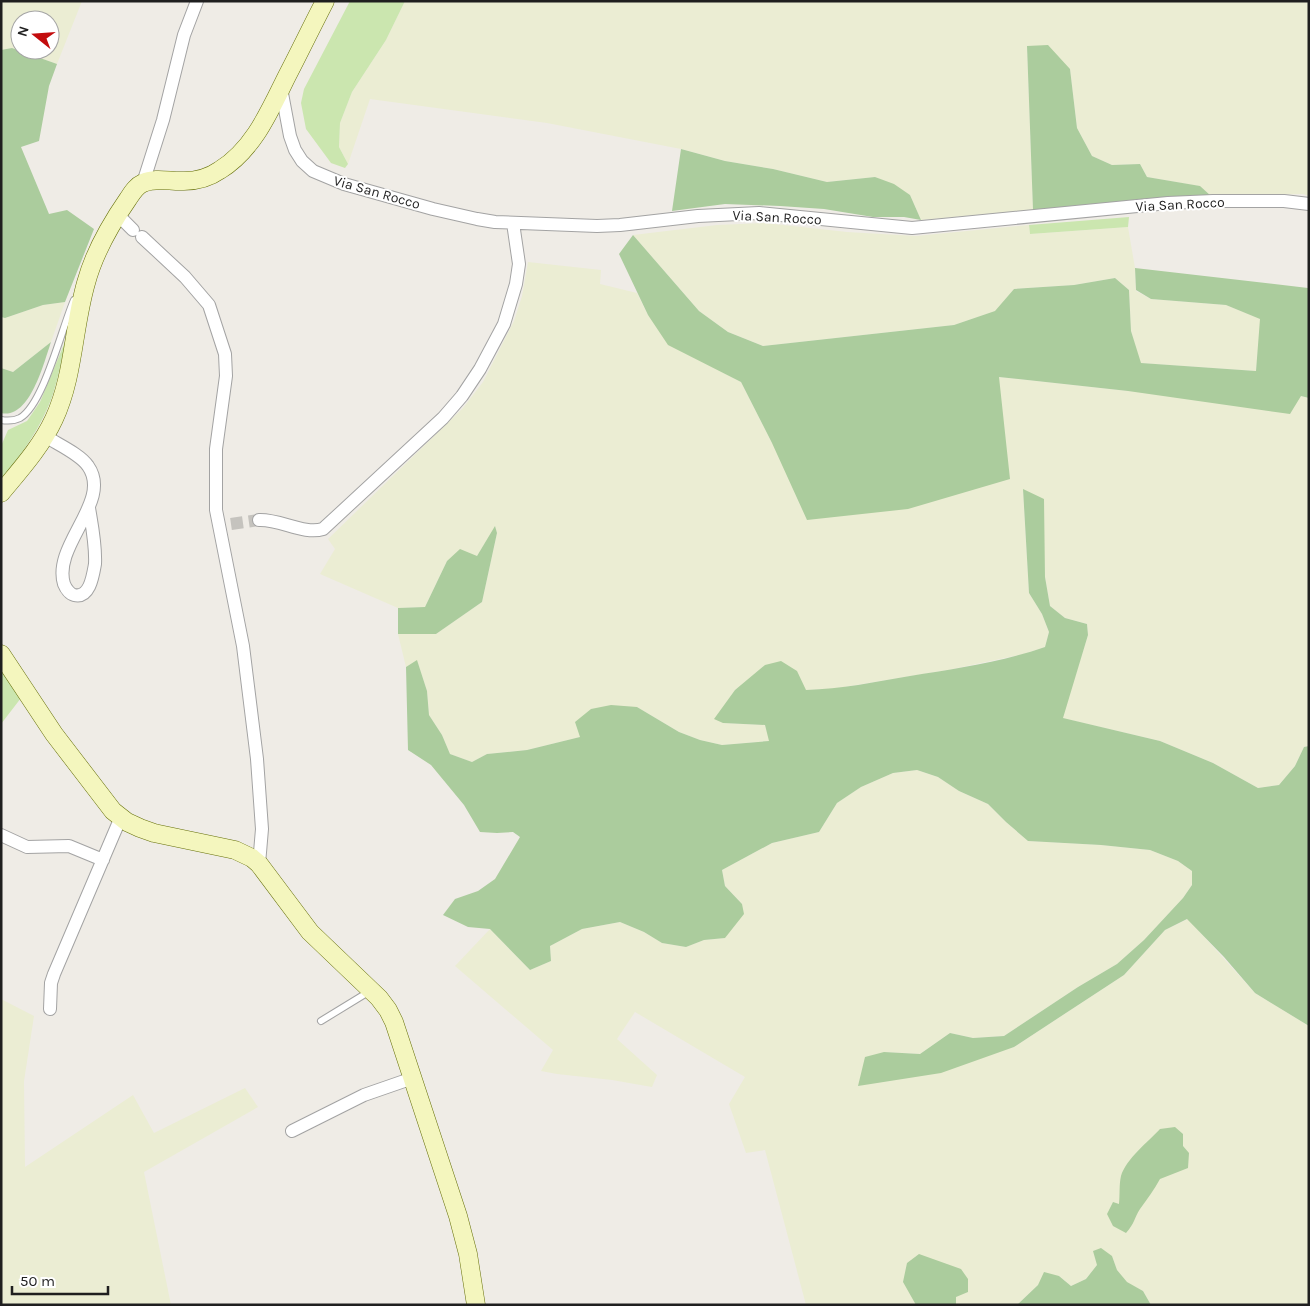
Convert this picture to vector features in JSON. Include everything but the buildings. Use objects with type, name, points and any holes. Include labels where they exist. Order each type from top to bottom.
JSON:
[{"type":"street","points":[[143,183],[163,120],[184,35],[197,1]]},
{"type":"street","points":[[1,493],[45,436],[59,406],[70,369],[85,285],[91,265],[118,215],[136,188],[143,183],[159,180],[195,180],[219,171],[233,161],[253,139],[325,1]]},
{"type":"street","name":"Via San Rocco","points":[[281,88],[290,136],[295,150],[302,161],[313,171],[344,184],[433,208],[477,219],[513,224],[613,225],[698,216],[759,213],[912,228],[1168,203],[1284,201],[1309,204]]},
{"type":"street","points":[[118,215],[185,277],[209,306],[225,354],[226,376],[216,449],[216,510],[243,646],[256,750],[262,829],[259,864]]},
{"type":"street","points":[[259,520],[273,520],[312,531],[323,529],[449,411],[480,369],[504,324],[512,302],[519,264],[513,224]]},
{"type":"street","points":[[45,436],[82,459],[93,475],[94,482],[89,508],[65,556],[64,585],[74,595],[85,593],[93,576],[95,548],[89,508]]},
{"type":"street","points":[[218,526],[231,524]]},
{"type":"street","points":[[1,654],[54,734],[106,804],[121,817],[140,828],[154,833],[243,853],[259,864],[310,932],[371,990],[388,1010],[394,1022],[460,1221],[468,1254],[476,1305]]},
{"type":"street","points":[[50,1008],[54,974],[121,817]]},
{"type":"street","points":[[1,835],[27,847],[69,846],[103,860]]},
{"type":"street","points":[[292,1131],[364,1095],[413,1078]]},
{"type":"lane","points":[[1,420],[13,420],[21,417],[34,403],[43,384],[69,312],[76,296],[85,285]]},
{"type":"lane","points":[[321,1021],[371,990]]},
{"type":"green space","points":[[1,1],[82,1],[60,56],[60,10],[10,10],[10,48],[1,50]]},
{"type":"green space","points":[[350,1],[405,1],[386,40],[352,92],[340,123],[339,147],[348,164],[345,168],[331,163],[306,129],[301,103],[304,89]]},
{"type":"green space","points":[[405,1],[1309,1],[1309,196],[1303,194],[1211,196],[1199,186],[1147,177],[1140,164],[1112,165],[1092,156],[1077,128],[1070,69],[1027,46],[1033,210],[921,220],[910,195],[875,177],[827,182],[773,169],[725,161],[681,149],[547,123],[370,99],[348,164],[339,147],[340,123],[352,92],[386,40]]},
{"type":"green space","points":[[1048,45],[1070,69],[1077,128],[1092,156],[1112,165],[1140,164],[1147,177],[1200,186],[1211,196],[1179,196],[1033,210],[1027,46]]},
{"type":"green space","points":[[10,48],[10,60],[46,60],[57,64],[49,86],[39,141],[21,147],[49,214],[67,210],[94,229],[65,302],[43,305],[5,318],[1,317],[1,50]]},
{"type":"green space","points":[[46,60],[59,60],[57,64]]},
{"type":"green space","points":[[681,149],[725,161],[773,169],[827,182],[875,177],[894,184],[910,195],[921,220],[904,217],[873,217],[824,209],[725,204],[672,211]]},
{"type":"green space","points":[[1129,217],[1128,227],[1030,234],[1029,225]]},
{"type":"green space","points":[[765,223],[847,232],[916,236],[1029,225],[1030,234],[1128,227],[1135,268],[1136,291],[1151,299],[1226,305],[1261,319],[1256,371],[1140,363],[1131,331],[1129,290],[1115,278],[1074,285],[1014,289],[996,311],[954,325],[763,346],[728,332],[699,311],[633,235],[717,225]]},
{"type":"green space","points":[[633,235],[699,311],[728,332],[763,346],[954,325],[995,311],[1014,289],[1074,285],[1115,278],[1129,290],[1131,331],[1141,363],[1256,371],[1260,319],[1226,305],[1151,299],[1136,290],[1135,268],[1308,288],[1309,398],[1301,396],[1290,414],[1128,391],[999,377],[1010,479],[908,509],[807,520],[772,443],[741,382],[668,345],[648,315],[619,254]]},
{"type":"green space","points":[[528,262],[601,270],[600,284],[637,293],[648,315],[711,366],[741,382],[772,443],[999,377],[1128,391],[1301,396],[1309,398],[1309,746],[1304,747],[1295,766],[1279,785],[1258,788],[1213,763],[1160,741],[1062,718],[1088,635],[1087,624],[1065,618],[1050,606],[1045,577],[1043,539],[1023,490],[1029,593],[1042,614],[1049,632],[1045,647],[1024,654],[948,670],[832,689],[806,690],[723,723],[765,725],[770,741],[722,745],[700,740],[679,732],[637,707],[580,737],[527,750],[487,754],[472,762],[450,754],[442,735],[429,715],[427,691],[417,661],[406,667],[398,634],[436,634],[482,602],[497,533],[495,527],[477,556],[447,561],[425,607],[398,608],[320,574],[335,549],[328,539],[463,408],[483,382],[514,321],[522,296]]},
{"type":"green space","points":[[65,302],[51,342],[13,372],[1,368],[1,317],[5,318],[43,305]]},
{"type":"green space","points":[[67,337],[55,387],[43,418],[24,450],[1,480],[1,446],[8,430],[27,421],[40,402]]},
{"type":"green space","points":[[51,342],[40,375],[28,399],[20,408],[11,413],[1,413],[1,368],[13,372]]},
{"type":"green space","points":[[1023,489],[1044,499],[1045,577],[1050,606],[1065,618],[1087,624],[1088,635],[1063,718],[1160,741],[1213,763],[1258,788],[1279,785],[1295,766],[1304,747],[1309,746],[1309,1026],[1255,993],[1224,957],[1187,919],[1165,930],[1124,975],[1014,1047],[941,1073],[858,1086],[865,1057],[884,1052],[920,1054],[950,1033],[973,1038],[1004,1036],[1078,987],[1117,964],[1144,940],[1183,898],[1192,885],[1192,871],[1178,861],[1150,850],[1028,841],[988,804],[959,791],[938,777],[917,770],[893,773],[861,787],[837,803],[819,832],[772,843],[722,870],[725,886],[742,904],[744,914],[725,938],[704,940],[686,947],[662,943],[644,932],[620,922],[582,929],[550,946],[551,961],[530,970],[490,929],[468,927],[443,915],[455,899],[478,891],[495,879],[520,837],[513,832],[480,832],[464,805],[431,765],[408,750],[406,667],[417,660],[427,691],[429,715],[442,735],[450,754],[472,762],[487,754],[527,750],[580,737],[575,722],[591,709],[611,705],[637,707],[679,732],[700,740],[722,745],[769,741],[765,725],[723,723],[714,719],[735,690],[765,665],[781,661],[797,671],[806,690],[858,685],[978,664],[1012,657],[1045,647],[1049,632],[1042,614],[1029,593]]},
{"type":"green space","points":[[495,526],[497,533],[482,602],[436,634],[398,634],[398,608],[425,607],[447,561],[460,549],[477,556]]},
{"type":"green space","points":[[1,668],[21,698],[1,724]]},
{"type":"green space","points":[[917,770],[938,777],[959,791],[988,804],[1028,841],[1150,850],[1178,861],[1192,871],[1192,885],[1183,898],[1144,940],[1117,964],[1078,987],[1004,1036],[973,1038],[950,1033],[920,1054],[884,1052],[858,1086],[1014,1047],[1124,975],[1165,930],[1188,919],[1255,993],[1309,1026],[1309,1305],[1151,1305],[1143,1291],[1127,1283],[1117,1270],[1112,1256],[1097,1265],[1086,1279],[1071,1286],[1059,1276],[1038,1285],[1017,1305],[806,1305],[765,1150],[746,1153],[729,1104],[745,1077],[635,1012],[617,1039],[657,1075],[652,1087],[541,1071],[553,1050],[455,966],[490,929],[530,970],[551,961],[550,946],[582,929],[620,922],[644,932],[662,943],[686,947],[704,940],[725,938],[742,904],[725,886],[722,870],[772,843],[819,832],[837,803],[861,787],[893,773]]},
{"type":"green space","points":[[1,999],[34,1016],[24,1081],[25,1167],[133,1095],[154,1133],[245,1088],[258,1107],[144,1172],[171,1305],[1,1305]]},
{"type":"green space","points":[[1175,1127],[1183,1134],[1183,1146],[1189,1153],[1188,1168],[1160,1179],[1126,1233],[1113,1226],[1107,1214],[1113,1202],[1119,1204],[1121,1176],[1128,1163],[1160,1129]]},
{"type":"green space","points":[[1101,1248],[1112,1256],[1117,1270],[1127,1282],[1143,1291],[1151,1305],[1017,1305],[1038,1285],[1044,1272],[1059,1276],[1071,1286],[1086,1279],[1097,1265],[1093,1251]]},
{"type":"green space","points":[[919,1254],[961,1269],[968,1279],[968,1292],[956,1297],[956,1305],[916,1305],[903,1282],[907,1263]]},
{"type":"tunnel","points":[[231,524],[259,520]]}]
